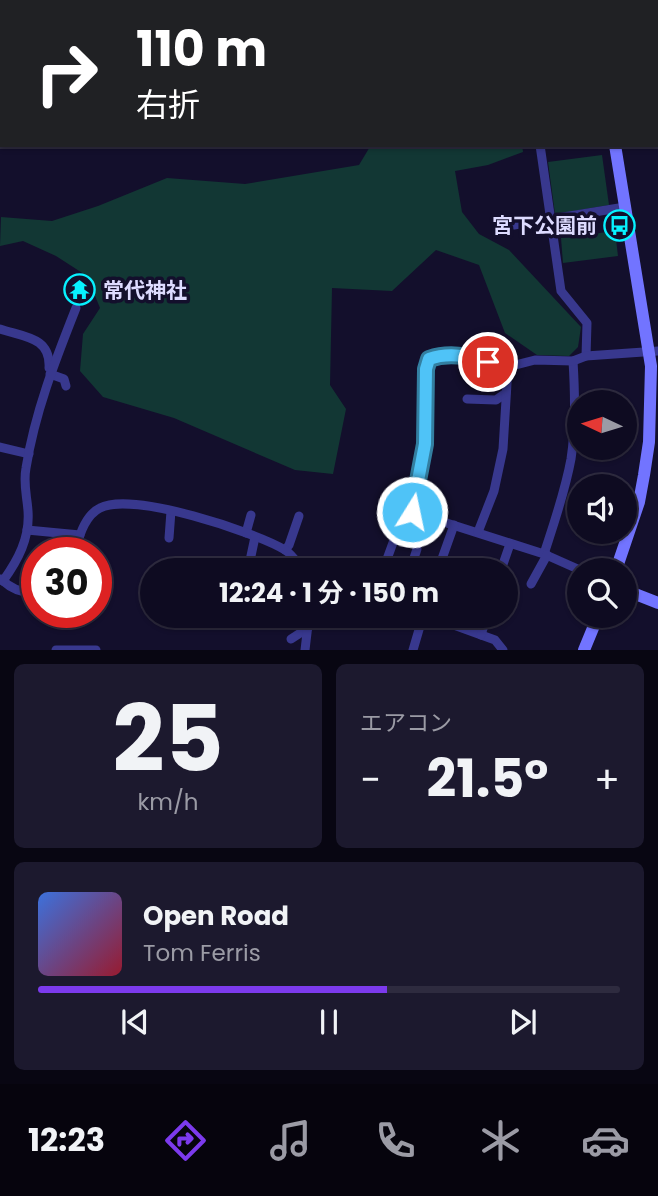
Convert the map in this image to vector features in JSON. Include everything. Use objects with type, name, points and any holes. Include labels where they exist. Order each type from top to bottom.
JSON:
[{"type":"street","points":[[540,147],[561,291],[588,327],[586,356]]},
{"type":"street","points":[[615,147],[654,351],[645,475],[639,502],[619,558]]},
{"type":"street","points":[[506,220],[514,225],[625,207]]},
{"type":"street","points":[[21,591],[2,580],[18,560],[27,530],[28,511],[24,491],[29,454],[49,375],[76,307]]},
{"type":"street","points":[[0,329],[40,342],[49,354],[49,375]]},
{"type":"street","points":[[387,558],[398,529],[412,512],[425,444],[426,369],[429,359],[442,354],[468,356],[508,368],[535,360],[573,361],[586,356],[654,351]]},
{"type":"street","points":[[531,584],[545,555],[571,457],[575,397],[573,361]]},
{"type":"street","points":[[478,532],[494,491],[503,449],[508,368]]},
{"type":"street","points":[[49,375],[64,379],[66,386]]},
{"type":"street","points":[[467,399],[496,400],[506,393]]},
{"type":"street","points":[[0,447],[29,454]]},
{"type":"street","points":[[27,530],[80,535],[88,518],[98,508],[109,504],[171,510],[216,521],[285,550],[292,558]]},
{"type":"street","points":[[169,538],[171,510]]},
{"type":"street","points":[[412,512],[478,532],[567,564]]},
{"type":"street","points":[[249,558],[251,515]]},
{"type":"street","points":[[285,550],[299,516]]},
{"type":"street","points":[[443,558],[454,526]]},
{"type":"street","points":[[505,558],[510,544]]},
{"type":"street","points":[[414,558],[417,550]]},
{"type":"street","points":[[637,595],[658,603]]},
{"type":"street","points":[[290,639],[308,628]]},
{"type":"street","points":[[305,650],[308,628]]},
{"type":"street","points":[[413,650],[419,628]]},
{"type":"street","points":[[462,628],[495,640],[502,650]]},
{"type":"street","points":[[481,635],[483,628]]},
{"type":"street","points":[[586,649],[594,628]]},
{"type":"street","points":[[56,650],[96,650]]},
{"type":"green space","points":[[370,147],[522,147],[523,152],[488,165],[455,171],[462,212],[479,234],[509,250],[581,327],[578,347],[569,356],[537,355],[505,333],[479,265],[436,250],[392,291],[332,288],[330,385],[346,409],[333,474],[295,470],[174,418],[103,397],[80,371],[83,334],[100,308],[87,276],[56,256],[23,241],[0,246],[1,217],[52,221],[167,178],[245,184],[359,165]]},
{"type":"green space","points":[[602,155],[609,205],[555,214],[548,162]]},
{"type":"green space","points":[[615,231],[618,256],[563,263],[561,238]]},
{"type":"place","name":"宮下公園前","points":[[620,225]]},
{"type":"place","name":"常代神社","points":[[80,290]]},
{"type":"route","points":[[412,512],[425,444],[426,369],[429,359],[442,354],[468,356],[488,362]]}]
